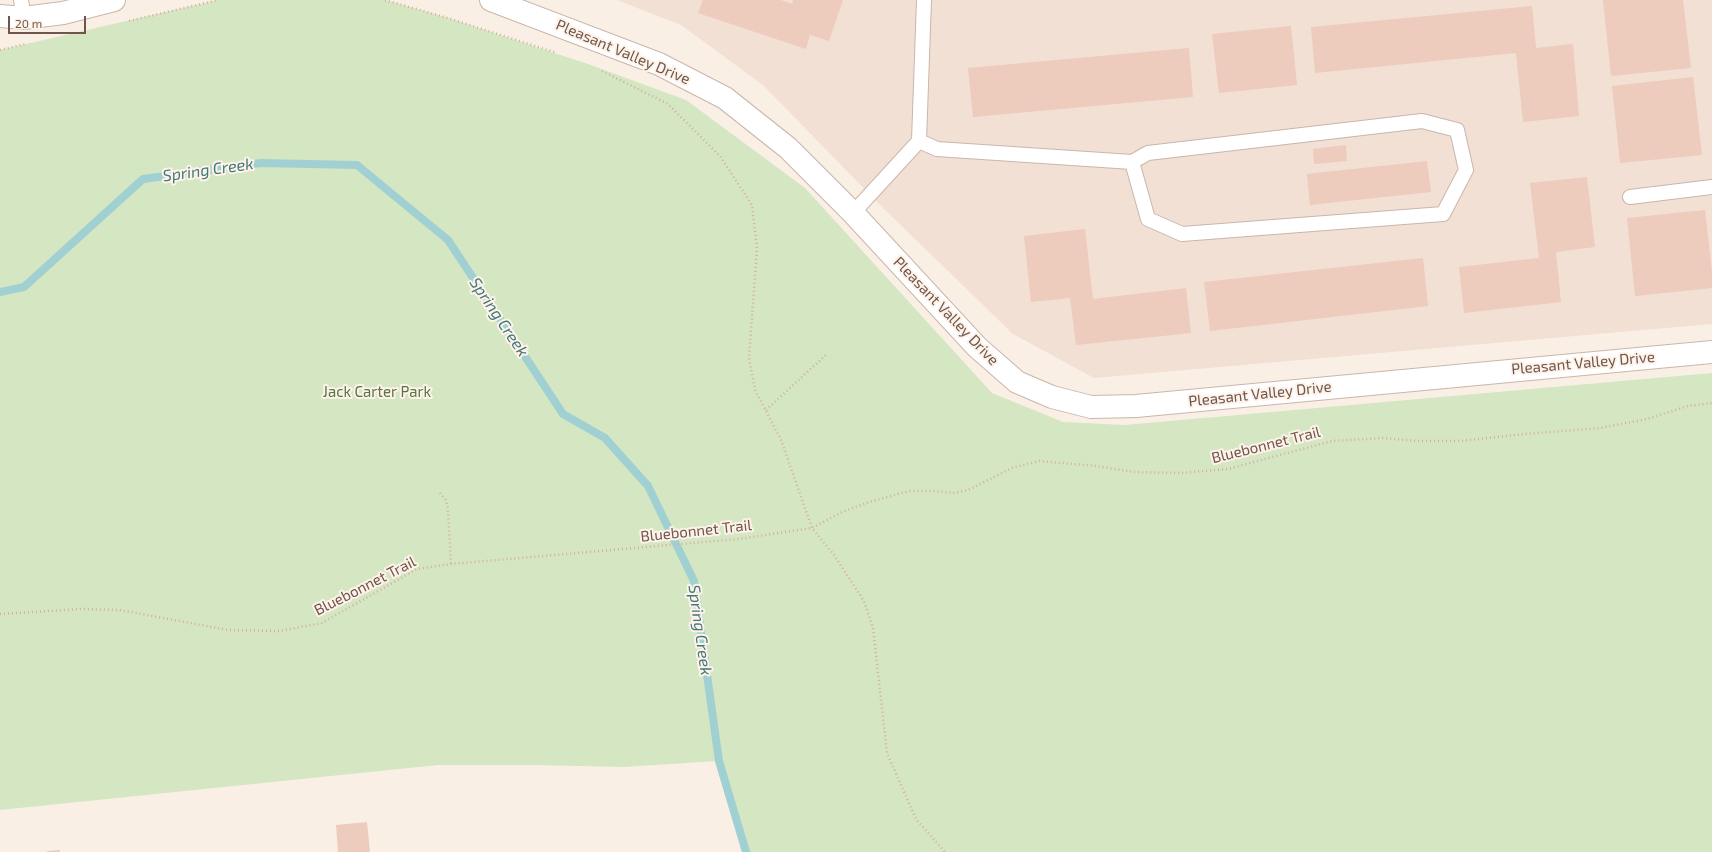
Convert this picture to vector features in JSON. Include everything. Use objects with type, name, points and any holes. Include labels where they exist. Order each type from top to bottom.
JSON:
[{"type":"street","points":[[0,16],[22,9],[63,13],[114,0]]},
{"type":"street","name":"Pleasant Valley Drive","points":[[491,0],[659,64],[726,98],[788,148],[853,214],[977,347],[1017,382],[1052,397],[1091,407],[1136,406],[1712,352]]},
{"type":"lane","points":[[853,214],[919,141],[924,0]]},
{"type":"lane","points":[[919,141],[937,149],[1132,162],[1148,153],[1422,121],[1457,130],[1466,170],[1443,214],[1182,234],[1148,219],[1132,162]]},
{"type":"lane","points":[[1630,197],[1712,187]]},
{"type":"path","points":[[385,0],[448,18],[559,54]]},
{"type":"path","points":[[602,70],[668,104],[720,156],[752,205],[757,248],[749,358],[755,390],[781,440],[812,528],[834,555],[864,601],[873,628],[887,753],[916,819],[945,852]]},
{"type":"path","points":[[766,410],[827,354]]},
{"type":"path","name":"Bluebonnet Trail","points":[[0,614],[80,609],[120,610],[228,630],[280,632],[322,623],[417,569],[451,564],[630,549],[738,538],[812,528],[842,512],[869,502],[909,491],[933,491],[955,494],[968,490],[1012,468],[1039,461],[1096,466],[1134,472],[1180,473],[1228,469],[1332,441],[1382,438],[1418,441],[1460,441],[1600,428],[1647,419],[1688,406],[1712,403]]},
{"type":"path","points":[[440,493],[446,500],[448,509],[451,564]]},
{"type":"shaded area","points":[[617,0],[1712,0],[1712,324],[1094,378],[1013,334],[882,207],[763,85],[681,25]]},
{"type":"green space","name":"Jack Carter Park","points":[[218,0],[385,0],[448,18],[588,64],[686,100],[805,188],[992,393],[1063,422],[1125,425],[1712,373],[1712,852],[746,852],[718,761],[624,767],[438,765],[0,810],[0,50]]},
{"type":"building","points":[[703,0],[781,0],[792,4],[793,0],[843,0],[829,41],[810,35],[806,49],[698,13]]},
{"type":"building","points":[[1603,0],[1683,0],[1691,68],[1611,76]]},
{"type":"building","points":[[1532,6],[1536,48],[1573,44],[1579,116],[1523,122],[1516,53],[1315,73],[1311,27]]},
{"type":"building","points":[[1291,26],[1297,85],[1219,93],[1212,34]]},
{"type":"building","points":[[1189,48],[1193,97],[973,117],[968,68]]},
{"type":"building","points":[[1693,77],[1702,155],[1620,163],[1612,86]]},
{"type":"building","points":[[1346,145],[1347,161],[1314,164],[1313,149]]},
{"type":"building","points":[[1427,161],[1431,192],[1310,205],[1307,174]]},
{"type":"building","points":[[1587,177],[1595,247],[1556,252],[1561,302],[1464,313],[1459,267],[1539,258],[1530,183]]},
{"type":"building","points":[[1705,210],[1712,272],[1712,288],[1635,296],[1627,218]]},
{"type":"building","points":[[1085,229],[1093,299],[1186,288],[1191,333],[1076,345],[1070,298],[1031,302],[1024,236]]},
{"type":"building","points":[[1423,258],[1428,306],[1210,331],[1204,282]]},
{"type":"building","points":[[367,822],[370,852],[338,852],[336,825]]},
{"type":"building","points":[[60,850],[60,852],[47,852],[47,851]]},
{"type":"waterway","name":"Spring Creek","points":[[0,292],[24,287],[143,179],[261,163],[357,165],[448,240],[563,414],[605,438],[648,486],[694,581],[719,761],[746,852]]}]
